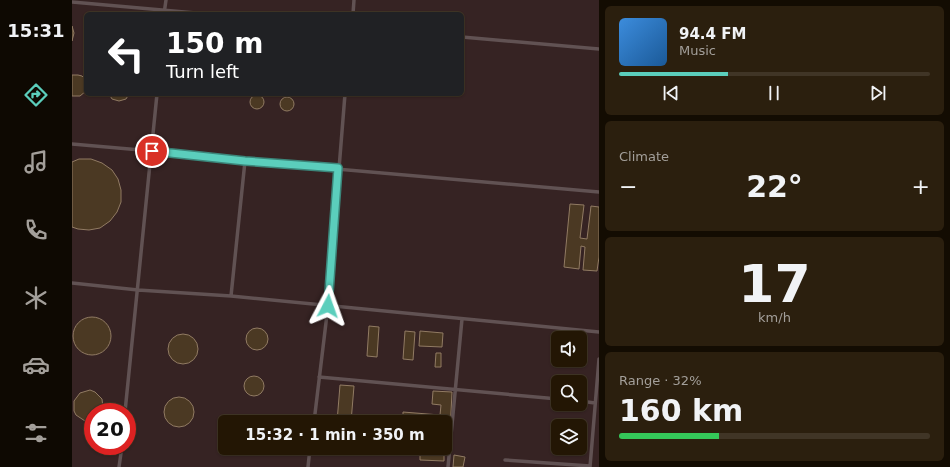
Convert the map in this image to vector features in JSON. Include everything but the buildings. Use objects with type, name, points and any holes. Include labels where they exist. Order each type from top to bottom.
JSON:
[{"type":"lane","points":[[72,2],[164,12],[166,0]]},
{"type":"lane","points":[[353,12],[354,0]]},
{"type":"lane","points":[[464,37],[599,49]]},
{"type":"lane","points":[[126,403],[157,96]]},
{"type":"lane","points":[[315,415],[328,306],[345,96]]},
{"type":"lane","points":[[72,144],[245,161],[599,192]]},
{"type":"lane","points":[[231,296],[245,161]]},
{"type":"lane","points":[[72,283],[138,290],[231,296],[599,332]]},
{"type":"lane","points":[[448,467],[462,319]]},
{"type":"lane","points":[[505,460],[590,467],[599,359]]},
{"type":"lane","points":[[319,377],[551,398]]},
{"type":"lane","points":[[587,402],[595,403]]},
{"type":"lane","points":[[119,467],[121,455]]},
{"type":"lane","points":[[308,467],[309,455]]},
{"type":"shaded area","points":[[72,0],[599,0],[599,467],[72,467]]},
{"type":"route","points":[[152,151],[245,161],[338,168],[328,306]]}]
